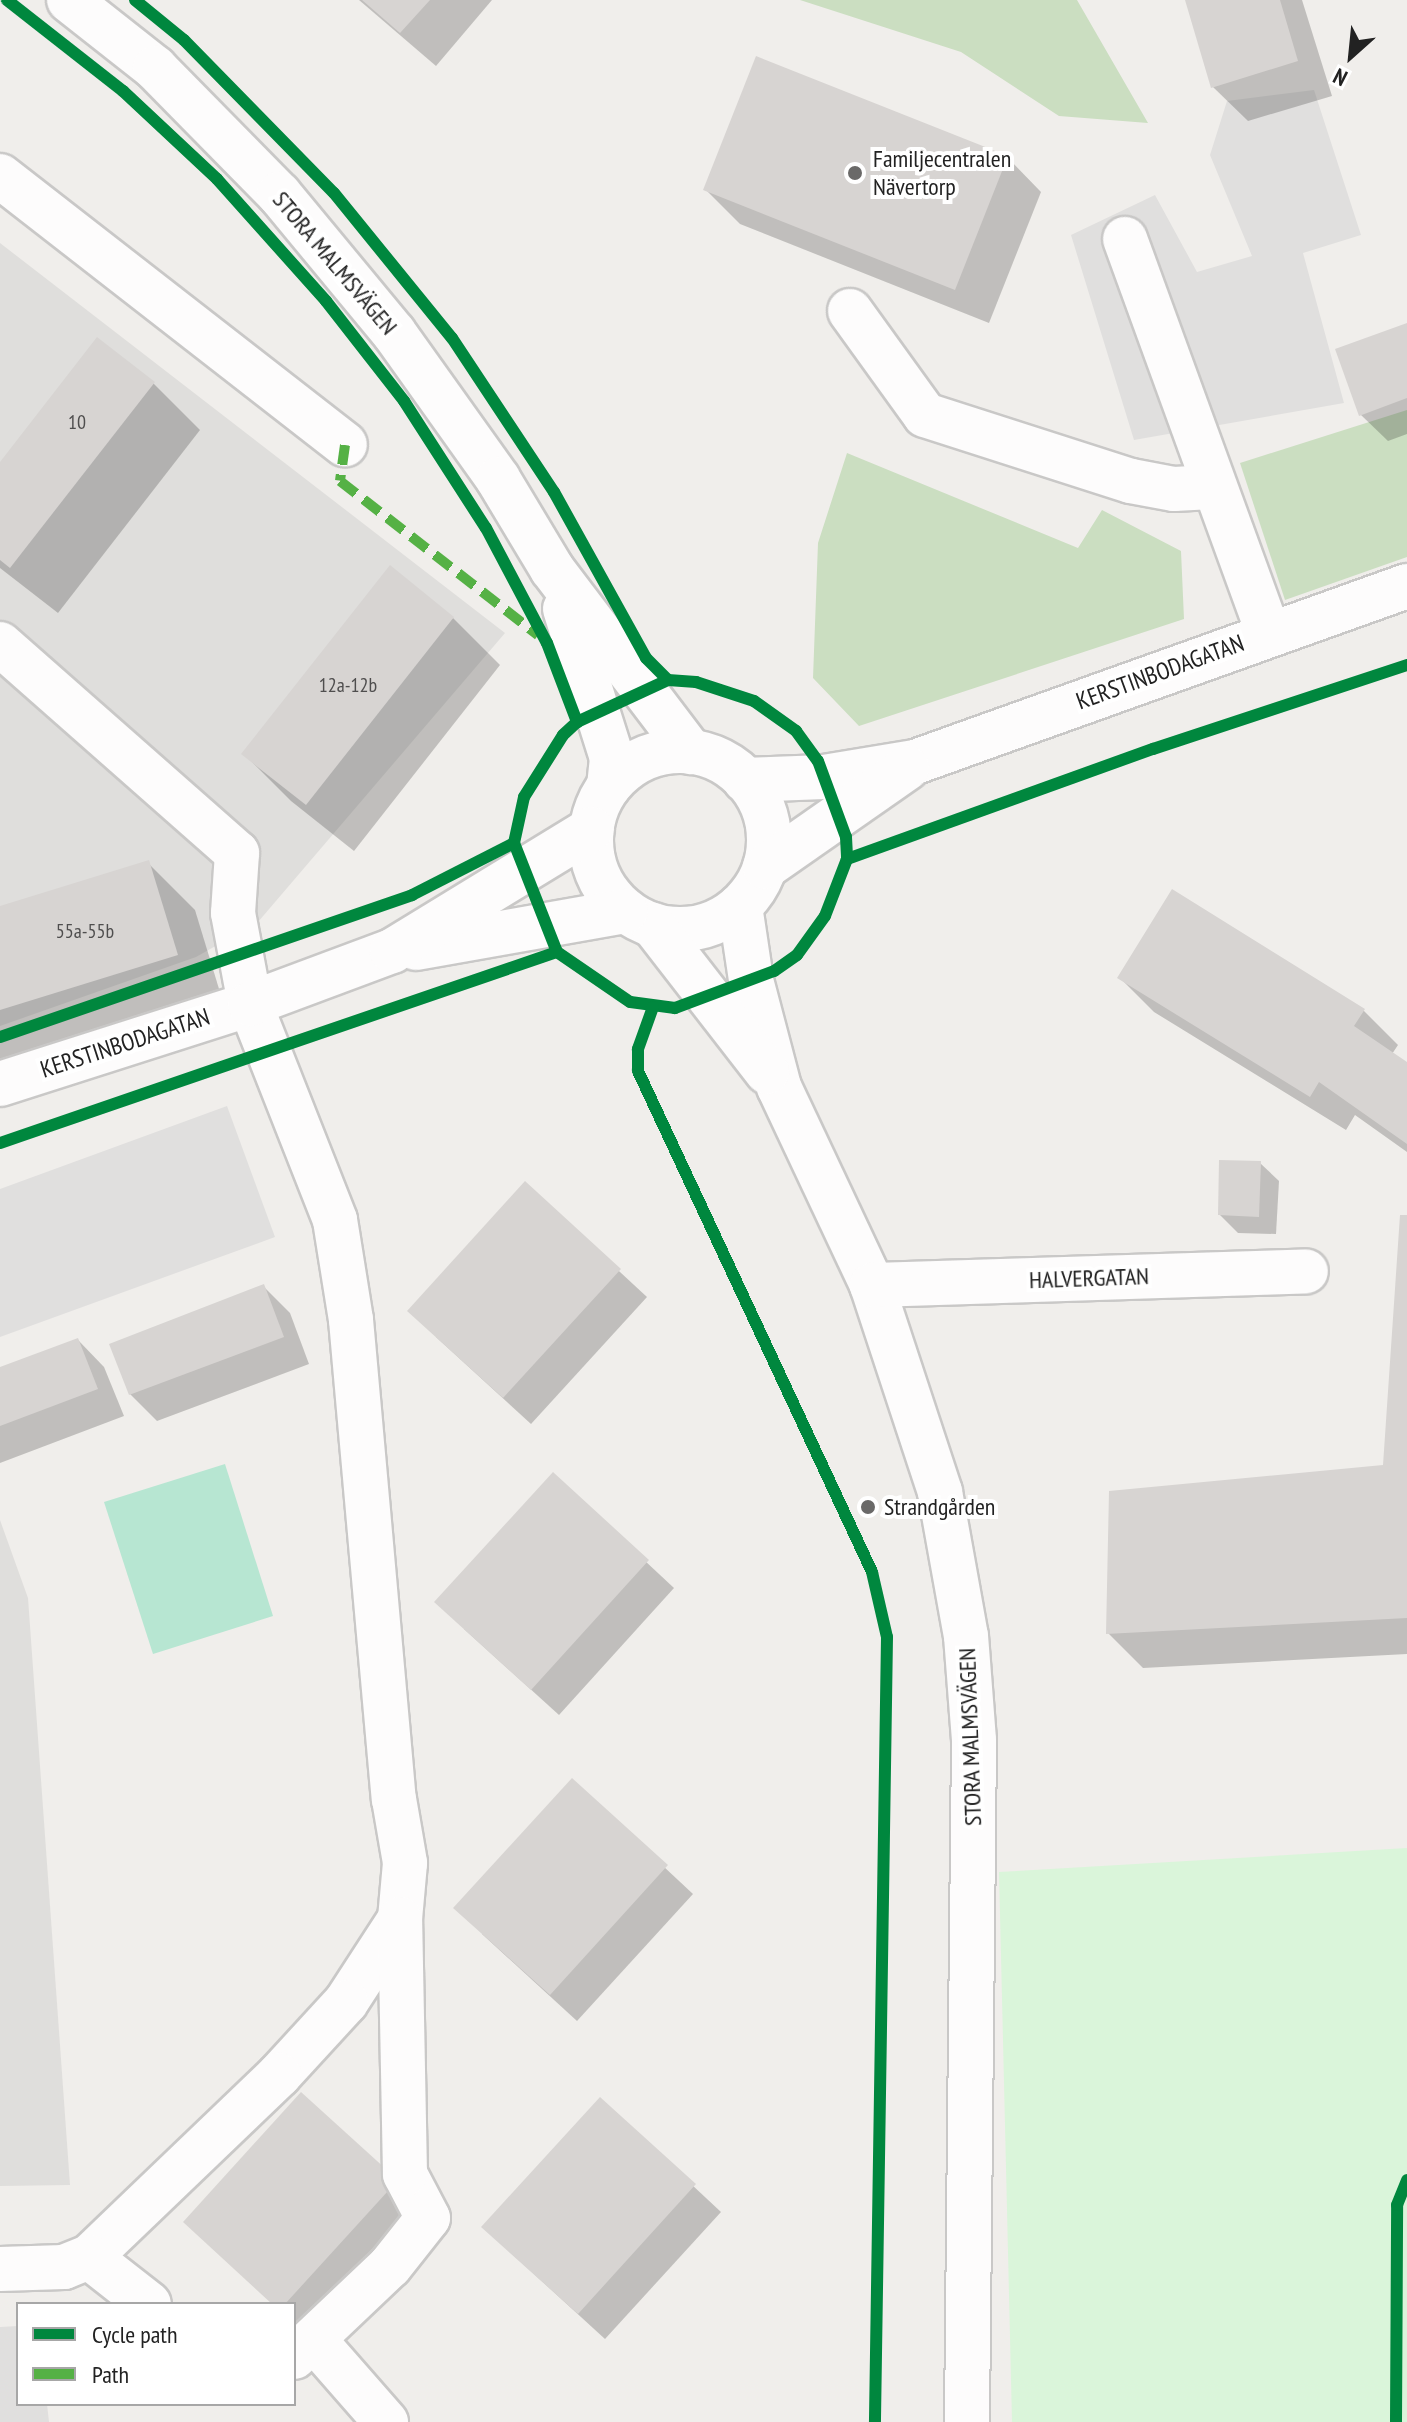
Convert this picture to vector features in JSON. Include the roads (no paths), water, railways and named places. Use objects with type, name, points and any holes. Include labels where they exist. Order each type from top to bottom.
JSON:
[{"type":"street","name":"STORA MALMSVÄGEN","points":[[69,0],[155,68],[279,194],[394,333],[498,479],[552,569],[691,752]]},
{"type":"street","points":[[0,176],[345,445]]},
{"type":"street","points":[[1125,239],[1212,487],[1268,632]]},
{"type":"street","points":[[850,311],[925,415],[1131,481],[1174,489],[1212,487]]},
{"type":"street","name":"STORA MALMSVÄGEN","points":[[552,569],[612,758],[609,786]]},
{"type":"street","name":"KERSTINBODAGATAN","points":[[745,780],[824,777],[915,762],[1268,632],[1407,586]]},
{"type":"street","points":[[0,644],[237,853],[233,913],[250,1004],[335,1220],[351,1320],[394,1799],[405,1863],[400,1919],[405,2174],[428,2218],[390,2266],[304,2349],[386,2422]]},
{"type":"street","points":[[691,752],[720,761],[745,780],[765,816],[765,867],[740,906],[708,924],[684,929],[639,918],[597,872],[592,829],[609,786],[646,758],[691,752]]},
{"type":"street","name":"KERSTINBODAGATAN","points":[[765,867],[915,762]]},
{"type":"street","name":"KERSTINBODAGATAN","points":[[0,1084],[250,1004],[392,951],[592,829]]},
{"type":"street","name":"STORA MALMSVÄGEN","points":[[740,906],[751,980],[779,1087],[872,1285],[940,1492],[966,1636],[974,1740],[967,2422]]},
{"type":"street","name":"STORA MALMSVÄGEN","points":[[639,918],[779,1087]]},
{"type":"street","name":"KERSTINBODAGATAN","points":[[392,951],[639,918]]},
{"type":"street","name":"HALVERGATAN","points":[[872,1285],[1306,1271]]},
{"type":"street","points":[[76,2262],[279,2075],[346,2002],[400,1919]]},
{"type":"street","points":[[0,2269],[76,2262],[146,2302]]},
{"type":"place","name":"Familjecentralen Nävertorp","points":[[855,173]]},
{"type":"place","name":"Strandgården","points":[[868,1507]]}]
